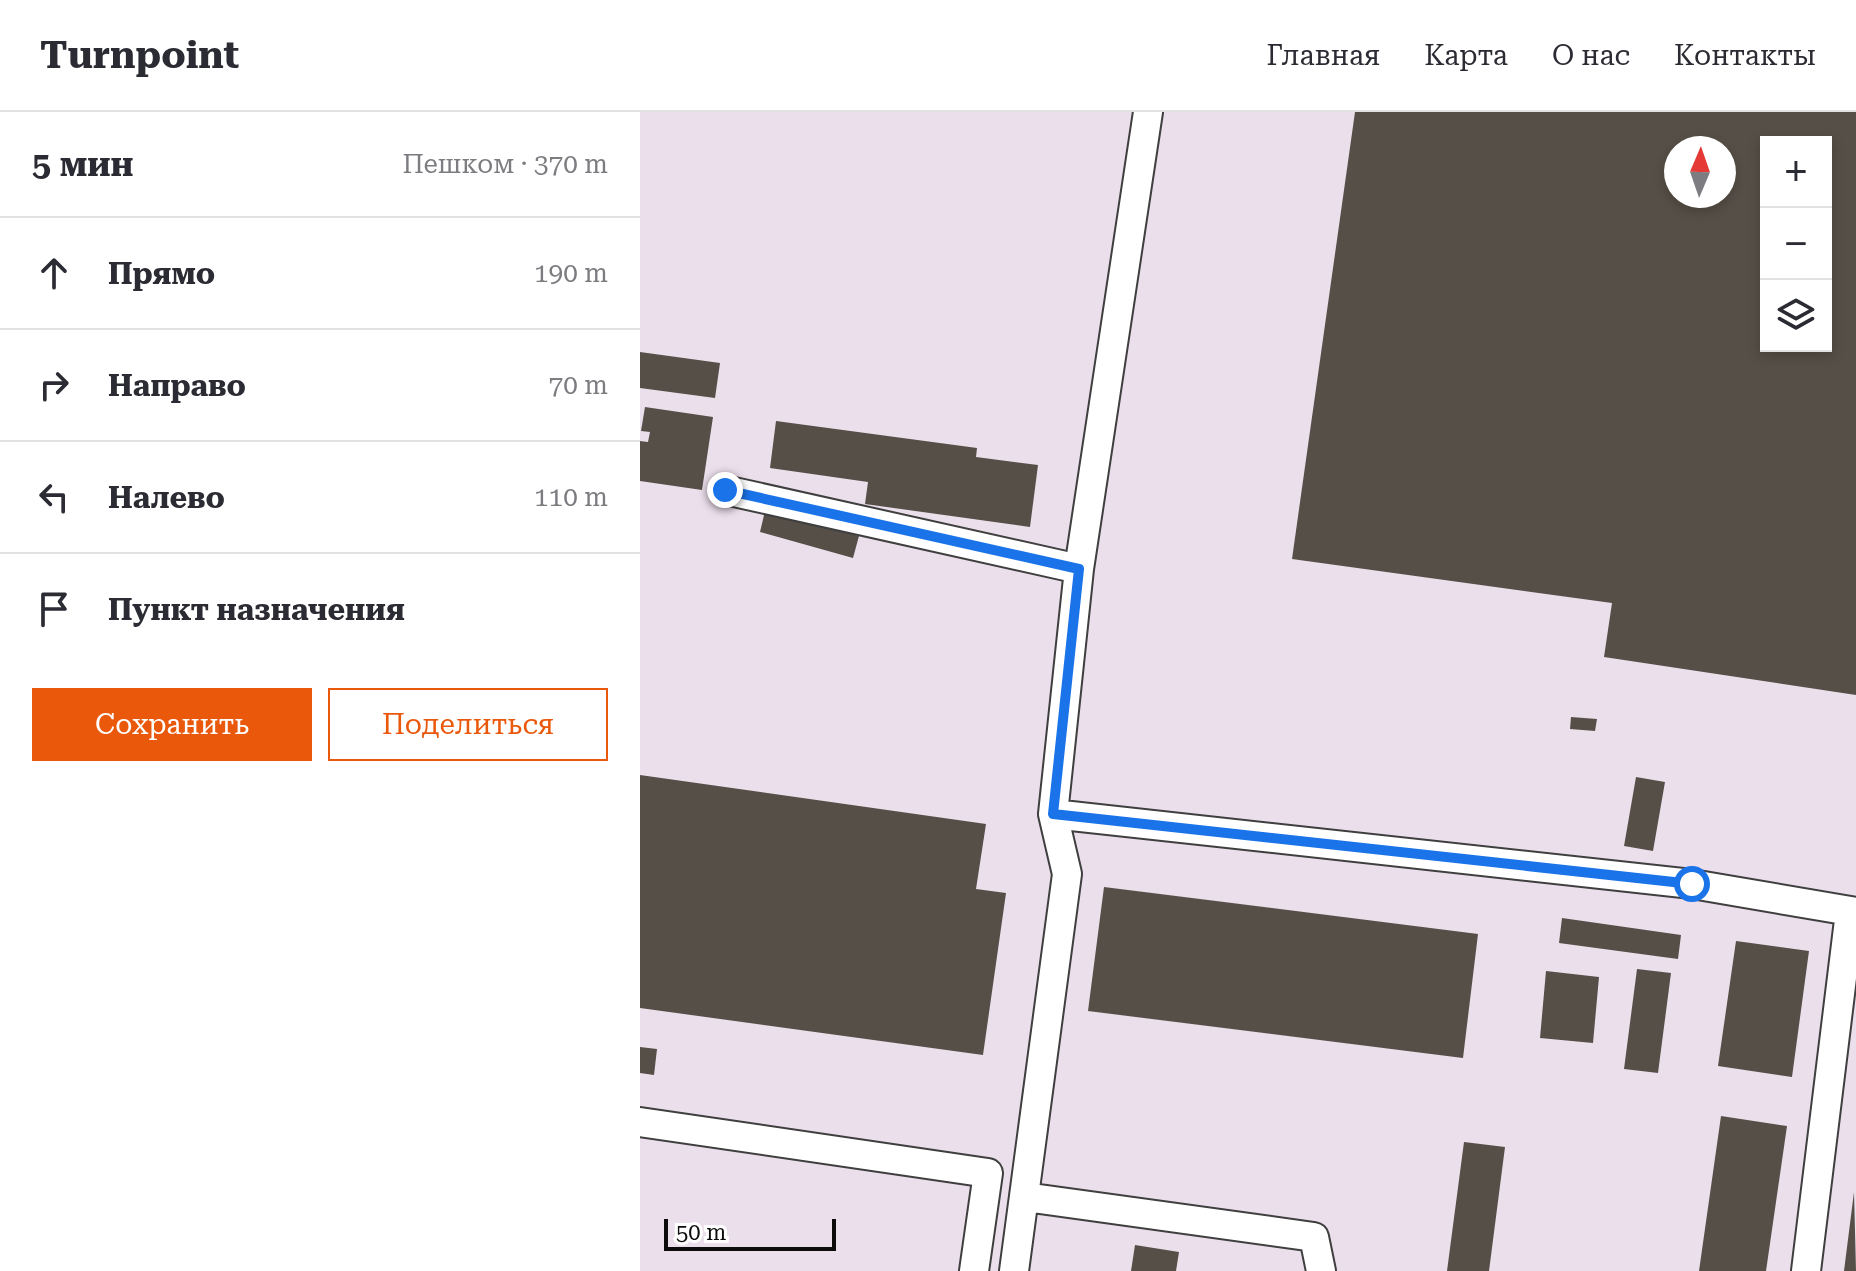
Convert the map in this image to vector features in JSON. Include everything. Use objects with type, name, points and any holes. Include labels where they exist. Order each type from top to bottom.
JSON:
[{"type":"lane","points":[[1014,1271],[1067,874],[1053,814],[1079,569],[1148,112]]},
{"type":"lane","points":[[725,490],[1079,569]]},
{"type":"lane","points":[[1053,814],[1692,884],[1853,912],[1806,1271]]},
{"type":"lane","points":[[640,1122],[988,1173],[974,1271]]},
{"type":"lane","points":[[1025,1197],[1314,1237],[1321,1271]]},
{"type":"shaded area","points":[[640,112],[1856,112],[1856,1271],[640,1271]]},
{"type":"building","points":[[1355,112],[1856,112],[1856,695],[1604,657],[1612,603],[1292,559]]},
{"type":"building","points":[[640,352],[720,363],[715,398],[640,388]]},
{"type":"building","points":[[645,407],[713,417],[702,490],[640,481],[640,441],[648,442],[650,432],[641,431]]},
{"type":"building","points":[[776,421],[977,448],[976,457],[1038,465],[1030,527],[865,504],[868,482],[770,468]]},
{"type":"building","points":[[765,511],[859,536],[853,558],[760,532]]},
{"type":"building","points":[[1571,717],[1597,719],[1595,731],[1570,729]]},
{"type":"building","points":[[640,775],[986,824],[976,889],[1006,893],[983,1055],[640,1008]]},
{"type":"building","points":[[1636,777],[1665,782],[1653,851],[1624,846]]},
{"type":"building","points":[[1104,887],[1478,934],[1463,1058],[1088,1011]]},
{"type":"building","points":[[1562,918],[1681,935],[1678,959],[1559,943]]},
{"type":"building","points":[[1736,941],[1809,951],[1792,1077],[1718,1066]]},
{"type":"building","points":[[1637,969],[1671,973],[1658,1073],[1624,1069]]},
{"type":"building","points":[[1546,971],[1599,977],[1593,1043],[1540,1038]]},
{"type":"building","points":[[640,1047],[657,1049],[654,1075],[640,1073]]},
{"type":"building","points":[[1721,1116],[1787,1126],[1766,1271],[1699,1271]]},
{"type":"building","points":[[1464,1142],[1505,1147],[1489,1271],[1447,1271]]},
{"type":"building","points":[[1854,1192],[1856,1271],[1844,1271]]},
{"type":"building","points":[[1135,1245],[1179,1252],[1176,1271],[1131,1271]]},
{"type":"route","points":[[725,490],[1079,569],[1053,814],[1692,884]]}]
